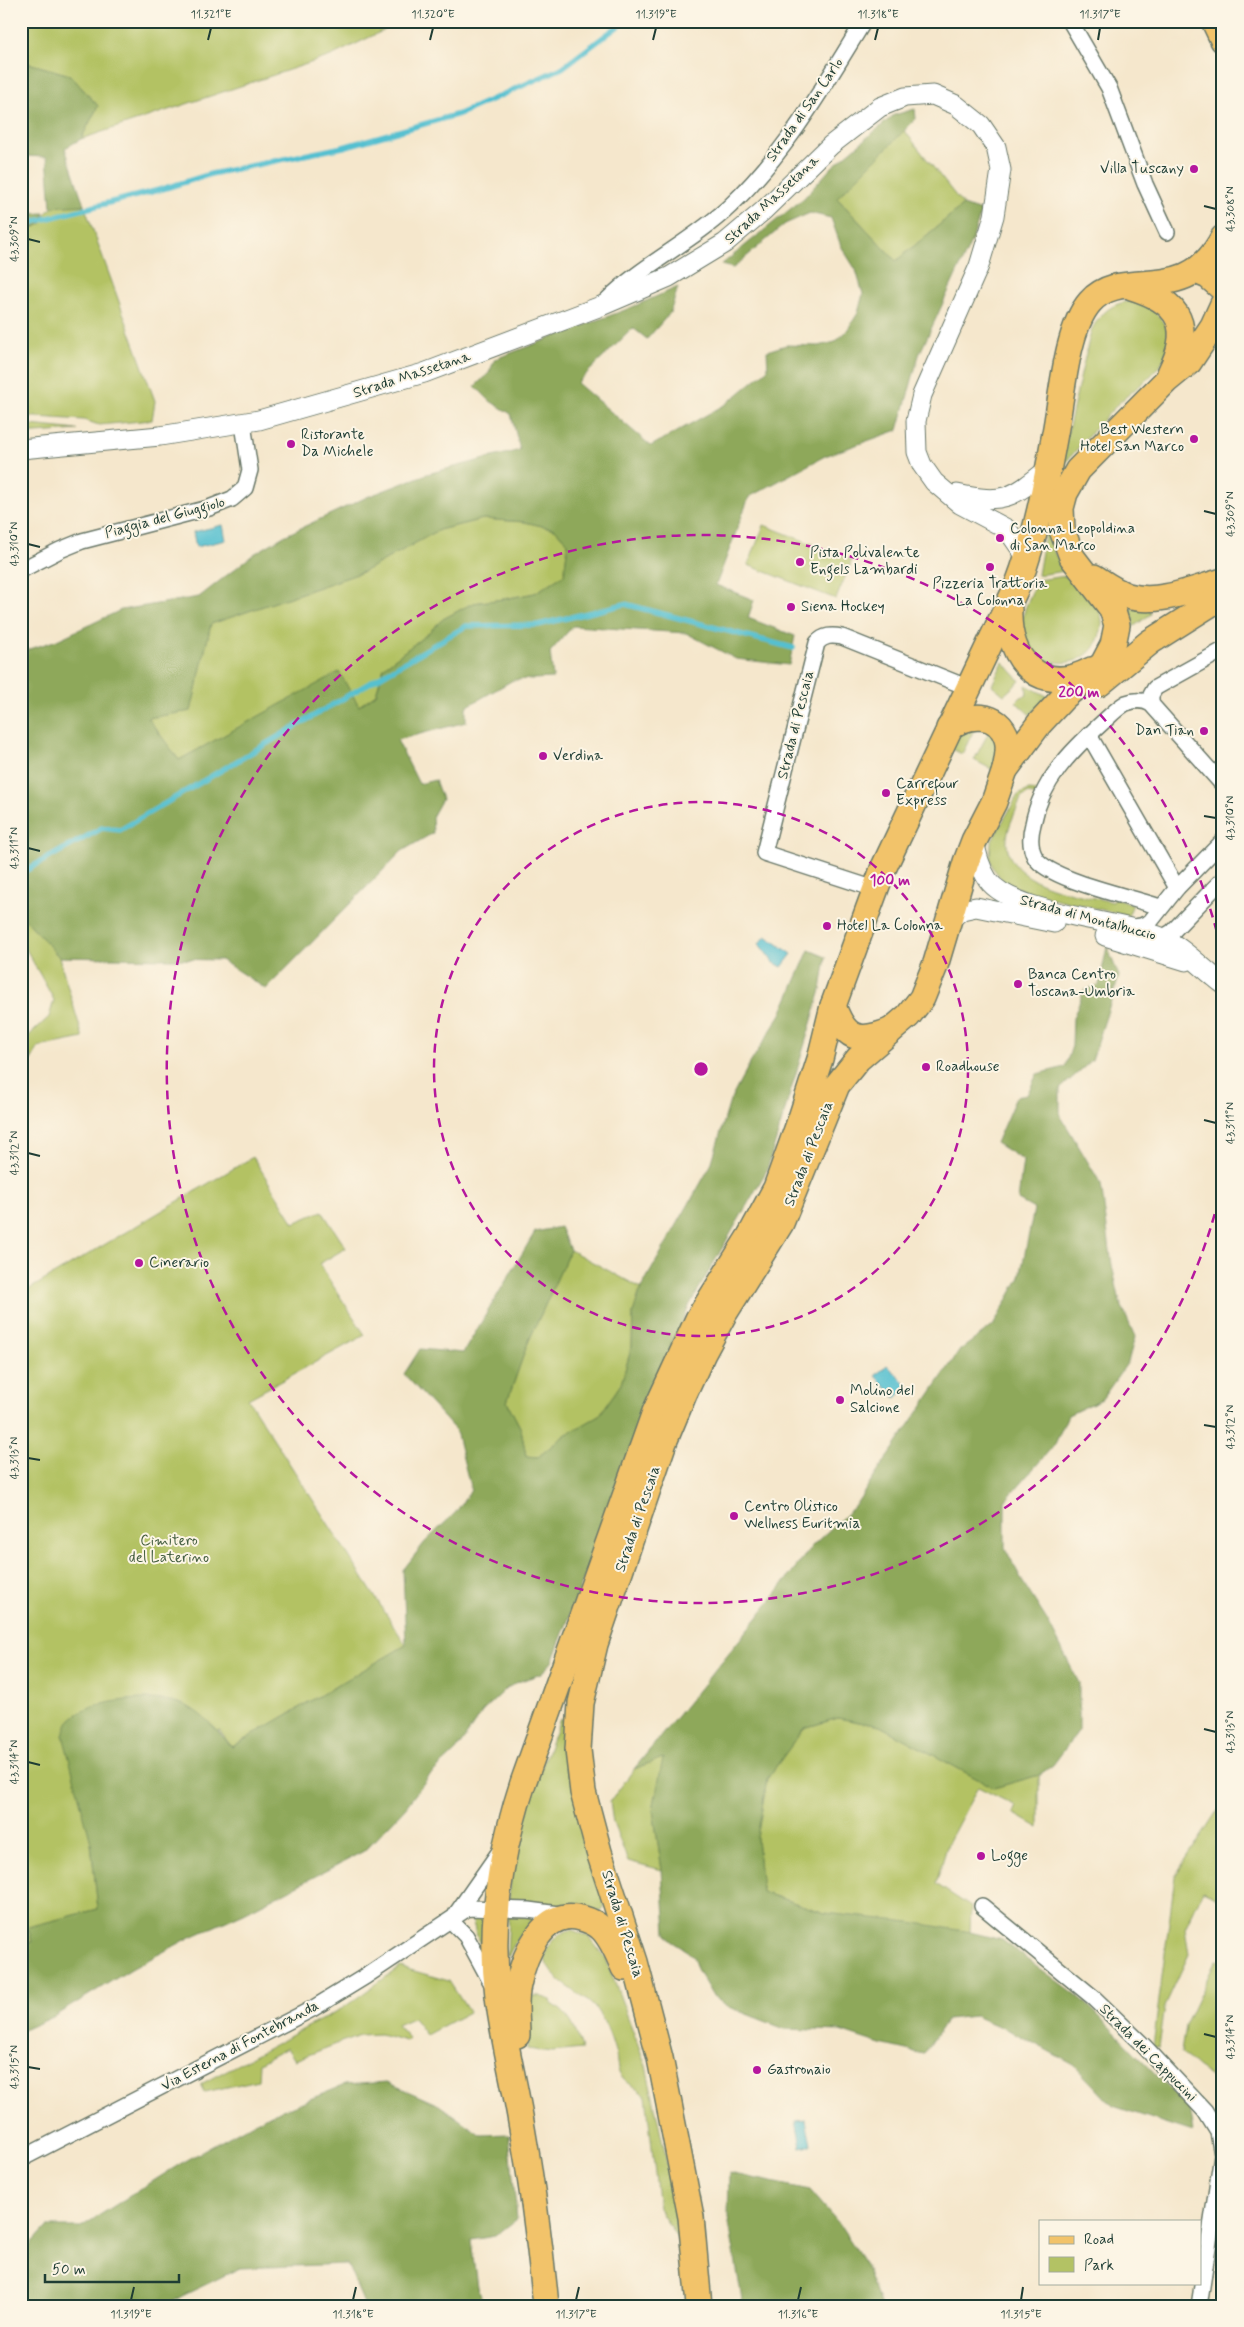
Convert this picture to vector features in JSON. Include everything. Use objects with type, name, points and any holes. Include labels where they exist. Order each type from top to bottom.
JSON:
[{"type":"main road","points":[[1214,21],[1223,40]]},
{"type":"main road","points":[[1027,558],[1048,469],[1064,379],[1079,319],[1091,301],[1099,295],[1127,286],[1172,282],[1196,270],[1217,249],[1223,238]]},
{"type":"main road","points":[[1196,270],[1208,276],[1222,304],[1194,355],[1184,367],[1167,380],[1078,470],[1071,480],[1061,508],[1062,530],[1072,557],[1082,569],[1116,590],[1137,598],[1174,595],[1223,581]]},
{"type":"main road","points":[[1127,286],[1160,298],[1173,310],[1178,319],[1182,336],[1181,348],[1167,380]]},
{"type":"main road","name":"Strada di Pescaia","points":[[546,2306],[533,2194],[497,1993],[497,1908],[507,1841],[528,1768],[655,1412],[698,1318],[754,1230],[776,1188],[802,1118],[820,1059],[833,1006],[875,889],[898,834],[1010,606],[1027,558]]},
{"type":"main road","name":"Strada di Pescaia","points":[[699,2306],[689,2207],[653,2032],[635,1962],[599,1852],[583,1792],[578,1750],[580,1703],[595,1644],[664,1442],[693,1372],[724,1314],[781,1223],[837,1086],[858,1059],[892,1030],[916,1006],[926,989],[974,841],[994,802],[1005,770],[1051,710],[1103,664],[1109,655],[1116,635],[1116,617],[1112,608],[1082,569]]},
{"type":"main road","name":"Strada di Pescaia","points":[[1010,606],[1009,631],[1013,648],[1020,659],[1032,670],[1047,677],[1064,679],[1080,676],[1150,642],[1223,596]]},
{"type":"main road","name":"Strada di Pescaia","points":[[994,802],[1080,702],[1150,642]]},
{"type":"main road","points":[[949,728],[966,717],[982,717],[993,720],[1000,725],[1008,740],[1005,770]]},
{"type":"main road","points":[[833,1006],[840,1023],[853,1036],[872,1037],[892,1030]]},
{"type":"main road","points":[[515,2092],[518,2061],[516,1993],[524,1962],[536,1938],[544,1928],[558,1919],[573,1916],[596,1924],[608,1937],[653,2032]]},
{"type":"street","name":"Strada di San Carlo","points":[[601,306],[623,284],[697,234],[730,206],[747,188],[789,138],[864,21]]},
{"type":"street","points":[[1070,21],[1109,88],[1148,191],[1168,232]]},
{"type":"street","name":"Strada Massetana","points":[[21,449],[134,439],[243,424],[424,373],[601,306],[670,277],[725,244],[764,211],[831,145],[880,106],[914,95],[933,95],[949,101],[966,112],[986,131],[996,147],[1001,170],[994,216],[979,266],[924,388],[918,411],[916,438],[919,458],[930,477],[960,504],[1007,529],[1027,558]]},
{"type":"street","name":"Piaggia del Giuggiolo","points":[[21,570],[82,541],[209,508],[232,500],[244,488],[250,470],[243,424]]},
{"type":"street","name":"Strada Massetana","points":[[948,492],[982,500],[1000,500],[1018,492],[1048,469]]},
{"type":"street","name":"Strada di Pescaia","points":[[875,889],[764,853],[815,648],[821,638],[827,636],[842,637],[969,688]]},
{"type":"street","points":[[1152,704],[1151,695],[1155,688],[1223,650]]},
{"type":"street","points":[[1160,907],[1056,874],[1042,866],[1034,854],[1030,841],[1041,796],[1055,771],[1089,735],[1127,703],[1142,701],[1152,704],[1223,785]]},
{"type":"street","points":[[1089,735],[1177,888]]},
{"type":"street","name":"Strada di Montalbuccio","points":[[974,841],[978,858],[988,879],[1006,895],[1045,908],[1162,938],[1183,950],[1197,965],[1223,984]]},
{"type":"street","points":[[1126,928],[1145,925],[1150,922],[1177,888],[1223,841]]},
{"type":"street","points":[[1048,921],[1068,921],[1139,938],[1162,938],[1223,879]]},
{"type":"street","name":"Strada di Montalbuccio","points":[[947,922],[962,910],[976,907],[1048,921],[1127,942],[1197,965]]},
{"type":"street","points":[[1181,921],[1177,934],[1183,950]]},
{"type":"street","name":"Via Esterna di Fontebranda","points":[[451,1921],[507,1841]]},
{"type":"street","name":"Strada dei Cappuccini","points":[[982,1906],[1094,1998],[1144,2046],[1204,2112],[1218,2132],[1222,2155],[1199,2306]]},
{"type":"street","name":"Via Esterna di Fontebranda","points":[[21,2159],[312,2009],[451,1921],[468,1908],[538,1910],[573,1916]]},
{"type":"street","points":[[451,1921],[466,1936],[497,1993]]},
{"type":"green space","points":[[21,21],[403,21],[331,56],[81,139],[98,106],[70,75],[21,61]]},
{"type":"green space","points":[[21,61],[70,75],[98,106],[81,139],[65,148],[84,205],[51,207],[47,157],[21,156]]},
{"type":"green space","points":[[915,109],[916,119],[837,198],[896,261],[963,205],[981,211],[973,238],[919,355],[898,430],[825,456],[749,497],[716,585],[754,600],[748,618],[795,636],[789,665],[736,659],[686,633],[573,626],[550,652],[553,678],[513,680],[466,707],[466,722],[397,740],[419,784],[435,780],[442,799],[432,817],[433,833],[402,851],[266,989],[221,960],[59,957],[21,914],[21,652],[57,640],[121,610],[199,597],[254,554],[284,536],[367,497],[427,474],[520,450],[511,414],[490,401],[475,386],[489,373],[495,359],[630,308],[678,287],[670,313],[647,339],[633,328],[577,383],[651,446],[726,404],[768,369],[767,351],[786,345],[819,346],[835,342],[846,332],[858,313],[863,294],[856,270],[841,246],[831,218],[810,213],[785,224],[733,268],[721,265],[804,198],[832,167],[894,115]],"holes":[[[483,519],[525,522],[555,529],[568,543],[564,575],[535,593],[473,603],[443,619],[426,635],[384,667],[376,694],[359,706],[339,672],[179,760],[148,718],[191,711],[211,624],[363,572],[439,530]]]},
{"type":"green space","points":[[904,130],[963,205],[896,261],[837,198]]},
{"type":"green space","points":[[63,205],[84,205],[155,401],[152,420],[99,425],[84,420],[21,416],[21,233],[41,224],[47,211],[52,208]]},
{"type":"green space","points":[[44,213],[41,224],[21,233],[21,214]]},
{"type":"green space","points":[[1133,301],[1152,309],[1164,324],[1168,342],[1162,362],[1153,373],[1112,410],[1059,470],[1091,331],[1103,314],[1113,306]]},
{"type":"green space","points":[[21,424],[78,430],[21,434]]},
{"type":"green space","points":[[483,519],[525,522],[555,529],[568,543],[564,575],[535,593],[473,603],[443,619],[426,635],[384,667],[376,694],[359,706],[339,673],[179,760],[147,718],[191,711],[211,624],[363,572],[439,530]]},
{"type":"green space","points":[[764,525],[852,560],[836,599],[748,565]]},
{"type":"green space","points":[[1046,528],[1048,528],[1054,552],[1065,571],[1038,575]]},
{"type":"green space","points":[[1066,576],[1099,610],[1102,625],[1093,648],[1083,657],[1071,662],[1057,662],[1044,659],[1033,652],[1025,641],[1022,621],[1037,580]]},
{"type":"green space","points":[[1149,608],[1151,614],[1133,627],[1133,618],[1129,609]]},
{"type":"green space","points":[[1003,662],[1020,681],[1004,695],[992,685]]},
{"type":"green space","points":[[1026,685],[1047,696],[1030,715],[1016,702],[1021,697],[1027,695]]},
{"type":"green space","points":[[977,724],[962,754],[948,747],[958,729]]},
{"type":"green space","points":[[991,728],[1000,743],[993,770],[974,760]]},
{"type":"green space","points":[[1029,790],[1036,791],[1035,796],[1029,793],[1021,798],[1007,838],[1009,854],[1017,867],[1030,877],[1064,891],[1113,902],[1115,898],[1133,904],[1128,916],[1027,892],[1003,881],[993,868],[990,858],[991,842],[1018,795]]},
{"type":"green space","points":[[21,914],[59,957],[83,1038],[39,1047],[21,1076],[21,1043],[49,1017],[54,1000],[21,940]]},
{"type":"green space","points":[[1107,947],[1119,976],[1092,1060],[1060,1089],[1060,1115],[1101,1184],[1112,1265],[1120,1302],[1135,1337],[1128,1362],[1102,1399],[1068,1415],[1055,1444],[1005,1501],[1005,1548],[1024,1584],[1048,1622],[1079,1683],[1079,1730],[1053,1765],[1039,1775],[994,1788],[880,1726],[838,1718],[804,1728],[767,1779],[757,1838],[762,1892],[825,1913],[910,1922],[970,1932],[1002,1940],[1084,2001],[1189,2108],[1193,2132],[1113,2106],[1074,2065],[1017,2034],[975,2016],[947,2019],[924,2054],[880,2044],[840,2031],[785,2029],[726,2006],[712,1995],[697,1969],[693,1957],[671,1941],[666,1933],[662,1870],[653,1810],[663,1758],[634,1769],[758,1617],[812,1546],[854,1507],[960,1350],[993,1326],[1020,1277],[1034,1209],[1018,1200],[1023,1160],[996,1143],[1016,1097],[1027,1095],[1037,1074],[1065,1067],[1072,1046],[1073,1018],[1084,990],[1099,985]]},
{"type":"green space","points":[[809,950],[826,957],[821,990],[767,1170],[689,1306],[646,1402],[614,1500],[552,1662],[541,1674],[507,1688],[482,1712],[456,1751],[429,1776],[405,1808],[364,1851],[244,1913],[191,1937],[133,1968],[53,2017],[21,2031],[21,1945],[32,1942],[28,1927],[98,1909],[91,1843],[63,1735],[69,1721],[79,1713],[92,1707],[108,1703],[143,1699],[175,1702],[187,1706],[206,1719],[232,1747],[406,1645],[403,1570],[425,1542],[456,1512],[471,1490],[456,1431],[404,1374],[420,1349],[463,1353],[535,1232],[560,1227],[570,1250],[527,1345],[507,1402],[521,1429],[526,1456],[538,1457],[565,1435],[599,1416],[621,1384],[632,1346],[633,1313],[641,1288],[711,1165],[730,1101],[749,1065],[781,1014]]},
{"type":"green space","name":"Cimitero del Laterino","points":[[253,1157],[294,1223],[322,1211],[346,1248],[319,1264],[365,1335],[248,1399],[406,1645],[232,1747],[219,1730],[91,1843],[98,1909],[29,1927],[32,1942],[21,1945],[21,1294]]},
{"type":"green space","points":[[570,1250],[641,1288],[633,1313],[632,1346],[621,1384],[599,1416],[565,1435],[538,1457],[526,1456],[521,1429],[507,1402],[527,1345]]},
{"type":"green space","points":[[838,1718],[880,1726],[994,1788],[1039,1775],[1039,1828],[1013,1813],[1016,1806],[978,1787],[948,1843],[936,1884],[971,1907],[970,1932],[825,1913],[762,1892],[757,1838],[767,1779],[804,1728]]},
{"type":"green space","points":[[560,1719],[564,1720],[568,1728],[605,1907],[601,1912],[565,1905],[514,1902],[509,1898],[511,1875],[532,1793]]},
{"type":"green space","points":[[664,1757],[653,1810],[662,1870],[628,1861],[613,1823],[610,1802],[634,1769]]},
{"type":"green space","points":[[1223,1802],[1223,1901],[1203,1891],[1185,1929],[1189,1954],[1165,2006],[1159,2047],[1153,2046],[1175,1876]]},
{"type":"green space","points":[[484,1915],[482,1946],[478,1940],[471,1916]]},
{"type":"green space","points":[[509,1916],[537,1918],[537,1920],[518,1937],[508,1957],[507,1956]]},
{"type":"green space","points":[[572,1930],[588,1936],[606,1959],[646,2066],[665,2152],[680,2243],[659,2208],[646,2096],[620,2074],[611,2038],[598,2012],[591,2004],[561,1981],[547,1964],[546,1955],[550,1944],[560,1934]]},
{"type":"green space","points":[[1216,1960],[1223,1962],[1223,2085],[1197,2067],[1181,2052],[1185,2026]]},
{"type":"green space","points":[[400,1967],[449,1981],[469,2012],[426,2035],[413,2018],[397,2025],[409,2038],[406,2041],[380,2034],[360,2035],[295,2060],[287,2048],[259,2063],[258,2080],[205,2092],[201,2084],[343,2008]]},
{"type":"green space","points":[[528,1996],[539,1996],[551,2000],[552,2004],[572,2023],[582,2049],[552,2052],[527,2049]]},
{"type":"green space","points":[[387,2082],[439,2105],[481,2135],[509,2134],[517,2219],[495,2236],[471,2240],[477,2287],[484,2306],[365,2306],[347,2264],[240,2268],[182,2296],[166,2306],[21,2306],[21,2255],[47,2227],[81,2227],[180,2164],[265,2117],[345,2085]]},
{"type":"green space","points":[[729,2173],[810,2190],[836,2220],[865,2264],[881,2306],[743,2306],[728,2217]]},
{"type":"water","points":[[223,525],[226,540],[196,547],[193,532]]},
{"type":"water","points":[[766,936],[792,954],[782,967],[773,962],[759,944]]},
{"type":"water","points":[[887,1365],[908,1386],[896,1398],[875,1376]]},
{"type":"water","points":[[806,2120],[811,2145],[801,2147],[796,2121]]},
{"type":"waterway","points":[[21,222],[33,222],[159,190],[211,174],[343,147],[459,114],[562,68],[625,21]]},
{"type":"waterway","points":[[21,873],[102,828],[120,830],[466,626],[538,625],[625,604],[793,648]]},
{"type":"place","name":"Villa Tuscany","points":[[1194,169]]},
{"type":"place","name":"Best Western Hotel San Marco","points":[[1194,439]]},
{"type":"place","name":"Ristorante Da Michele","points":[[291,444]]},
{"type":"place","name":"Colonna Leopoldina di San Marco","points":[[1000,538]]},
{"type":"place","name":"Pista Polivalente Engels Lambardi","points":[[800,562]]},
{"type":"place","name":"Pizzeria Trattoria La Colonna","points":[[990,567]]},
{"type":"place","name":"Siena Hockey","points":[[791,607]]},
{"type":"place","name":"Dan Tian","points":[[1204,731]]},
{"type":"place","name":"Verdina","points":[[543,756]]},
{"type":"place","name":"Carrefour Express","points":[[886,793]]},
{"type":"place","name":"Hotel La Colonna","points":[[827,926]]},
{"type":"place","name":"Banca Centro Toscana-Umbria","points":[[1018,984]]},
{"type":"place","name":"Roadhouse","points":[[926,1067]]},
{"type":"place","name":"Cinerario","points":[[139,1263]]},
{"type":"place","name":"Molino del Salcione","points":[[840,1400]]},
{"type":"place","name":"Centro Olistico Wellness Euritmia","points":[[734,1516]]},
{"type":"place","name":"Logge","points":[[981,1856]]},
{"type":"place","name":"Gastronaio","points":[[757,2070]]}]
